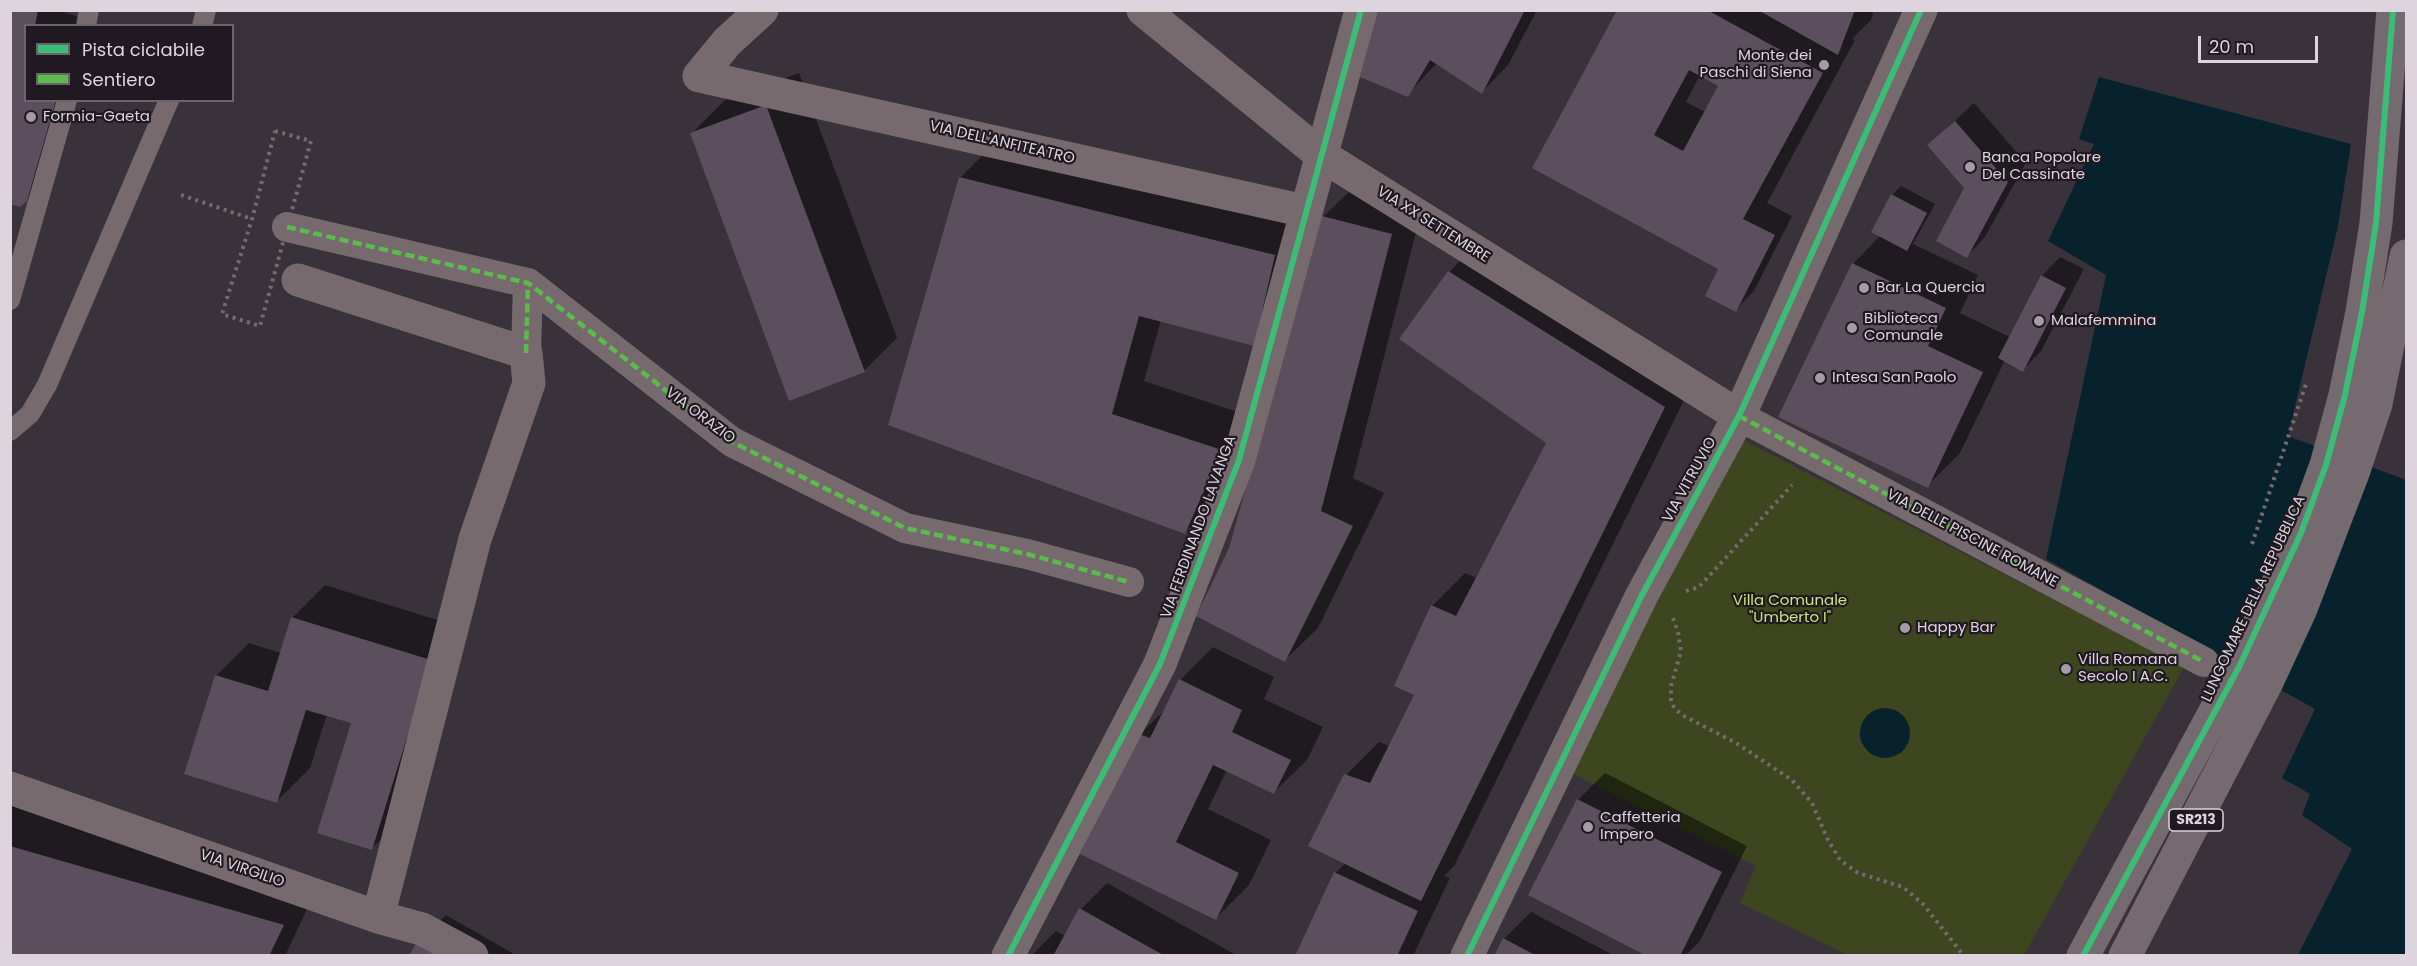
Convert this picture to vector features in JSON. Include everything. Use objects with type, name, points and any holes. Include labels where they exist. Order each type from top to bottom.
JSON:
[{"type":"main road","name":"LUNGOMARE DELLA REPUBBLICA","points":[[2125,956],[2253,676],[2326,465],[2345,395],[2362,312],[2376,223],[2387,110],[2393,10]]},
{"type":"main road","name":"LUNGOMARE DELLA REPUBBLICA","points":[[2083,956],[2253,676],[2300,611],[2328,540],[2376,404],[2406,256]]},
{"type":"street","name":"VIA DELL'ANFITEATRO","points":[[762,10],[727,42],[699,76],[1305,211]]},
{"type":"street","name":"VIA XX SETTEMBRE","points":[[1143,10],[1321,155],[1739,416]]},
{"type":"street","name":"VIA FERDINANDO LAVANGA","points":[[1008,956],[1160,664],[1239,460],[1361,10]]},
{"type":"street","name":"VIA VITRUVIO","points":[[1467,956],[1653,596],[1739,416],[1921,10]]},
{"type":"street","name":"VIA ORAZIO","points":[[290,219],[528,283],[732,442],[904,528],[1027,554],[1129,582]]},
{"type":"street","points":[[298,279],[526,353]]},
{"type":"street","points":[[378,917],[475,539],[529,383],[526,353],[528,283]]},
{"type":"street","name":"VIA DELLE PISCINE ROMANE","points":[[1739,416],[2204,662]]},
{"type":"street","name":"VIA VIRGILIO","points":[[10,788],[378,917],[422,929],[472,956]]},
{"type":"lane","points":[[10,300],[66,102]]},
{"type":"lane","points":[[10,431],[30,414],[47,385],[168,102]]},
{"type":"path","points":[[256,205],[275,131],[311,141],[290,219]]},
{"type":"path","points":[[181,195],[252,219]]},
{"type":"path","points":[[249,230],[222,314],[261,326],[263,315]]},
{"type":"path","points":[[2250,547],[2309,375]]},
{"type":"path","points":[[1817,457],[1699,586],[1653,596],[1678,632],[1681,651],[1670,696],[1671,702],[1675,709],[1684,716],[1736,743],[1792,780],[1812,803],[1828,840],[1840,860],[1858,873],[1903,887],[1923,904],[1964,956]]},
{"type":"green space","name":"Villa Comunale \"Umberto I\"","points":[[1733,435],[2184,667],[2024,955],[1848,955],[1740,903],[1756,866],[1567,771]],"holes":[[[1864,719],[1908,743],[1897,755],[1861,743],[1859,735]]]},
{"type":"water","points":[[2099,77],[2351,144],[2338,226],[2288,436],[2406,480],[2406,955],[2298,955],[2352,849],[2302,815],[2310,794],[2282,778],[2315,709],[2046,559],[2106,275],[2048,241],[2094,144],[2079,139]]},
{"type":"water","points":[[1890,708],[1903,715],[1909,723],[1909,743],[1903,751],[1895,757],[1880,758],[1867,751],[1861,743],[1860,728],[1867,715],[1875,709]]},
{"type":"building","name":"Formia-Gaeta","points":[[10,10],[38,10],[35,24],[24,24],[24,102],[55,102],[27,201],[20,207],[10,204]]},
{"type":"building","points":[[1377,10],[1525,10],[1482,94],[1430,60],[1408,97],[1360,77]]},
{"type":"building","points":[[1617,10],[1707,10],[1823,73],[1743,219],[1775,235],[1736,312],[1705,296],[1718,269],[1532,168]],"holes":[[[1689,70],[1718,86],[1683,151],[1654,135]]]},
{"type":"building","points":[[1758,10],[1855,10],[1838,55]]},
{"type":"building","points":[[766,105],[865,372],[789,401],[690,133]]},
{"type":"building","points":[[1955,121],[2008,182],[1967,258],[1936,241],[1964,188],[1927,145]]},
{"type":"building","points":[[959,177],[1275,255],[1254,346],[1139,316],[1112,414],[1222,450],[1185,534],[888,425]]},
{"type":"building","points":[[1891,194],[1927,213],[1907,251],[1871,232]]},
{"type":"building","points":[[1322,216],[1392,234],[1321,511],[1353,526],[1285,662],[1196,616],[1229,548]]},
{"type":"building","points":[[1852,263],[1946,308],[1928,346],[1983,372],[1928,488],[1778,417]]},
{"type":"building","points":[[1448,271],[1665,407],[1421,901],[1308,846],[1344,774],[1370,783],[1414,695],[1394,686],[1431,605],[1456,616],[1546,443],[1399,339]]},
{"type":"building","points":[[2041,275],[2066,288],[2023,372],[1998,358]]},
{"type":"building","points":[[291,617],[431,660],[372,850],[317,833],[351,723],[306,710],[277,803],[184,774],[215,675],[268,691]]},
{"type":"building","points":[[1179,679],[1242,710],[1232,732],[1291,760],[1274,794],[1213,765],[1176,842],[1239,873],[1216,920],[1080,854],[1139,734],[1150,738]]},
{"type":"building","points":[[1577,799],[1722,872],[1680,956],[1647,956],[1528,895]]},
{"type":"building","points":[[10,846],[284,925],[269,956],[10,956]]},
{"type":"building","points":[[1334,872],[1418,911],[1397,956],[1295,956]]},
{"type":"building","points":[[1079,908],[1165,956],[1053,956]]},
{"type":"building","points":[[1503,938],[1537,956],[1494,956]]},
{"type":"building","points":[[418,940],[445,956],[409,956]]},
{"type":"marked path","points":[[287,227],[528,283],[732,442],[905,528],[1027,554],[1129,582]]},
{"type":"marked path","points":[[526,353],[528,283]]},
{"type":"marked path","points":[[1739,416],[2204,662]]},
{"type":"cycle path","points":[[1008,956],[1160,664],[1239,460],[1361,10]]},
{"type":"cycle path","points":[[1467,956],[1642,595],[1739,416],[1921,10]]},
{"type":"cycle path","points":[[2083,956],[2239,667],[2301,533],[2326,465],[2345,395],[2362,312],[2376,223],[2393,10]]},
{"type":"place","name":"Monte dei Paschi di Siena","points":[[1824,65]]},
{"type":"place","name":"Formia-Gaeta","points":[[31,117]]},
{"type":"place","name":"Banca Popolare Del Cassinate","points":[[1970,167]]},
{"type":"place","name":"Bar La Quercia","points":[[1864,288]]},
{"type":"place","name":"Malafemmina","points":[[2039,321]]},
{"type":"place","name":"Biblioteca Comunale","points":[[1852,328]]},
{"type":"place","name":"Intesa San Paolo","points":[[1820,378]]},
{"type":"place","name":"Happy Bar","points":[[1905,628]]},
{"type":"place","name":"Villa Romana Secolo I A.C.","points":[[2066,669]]},
{"type":"place","name":"Caffetteria Impero","points":[[1588,827]]}]
